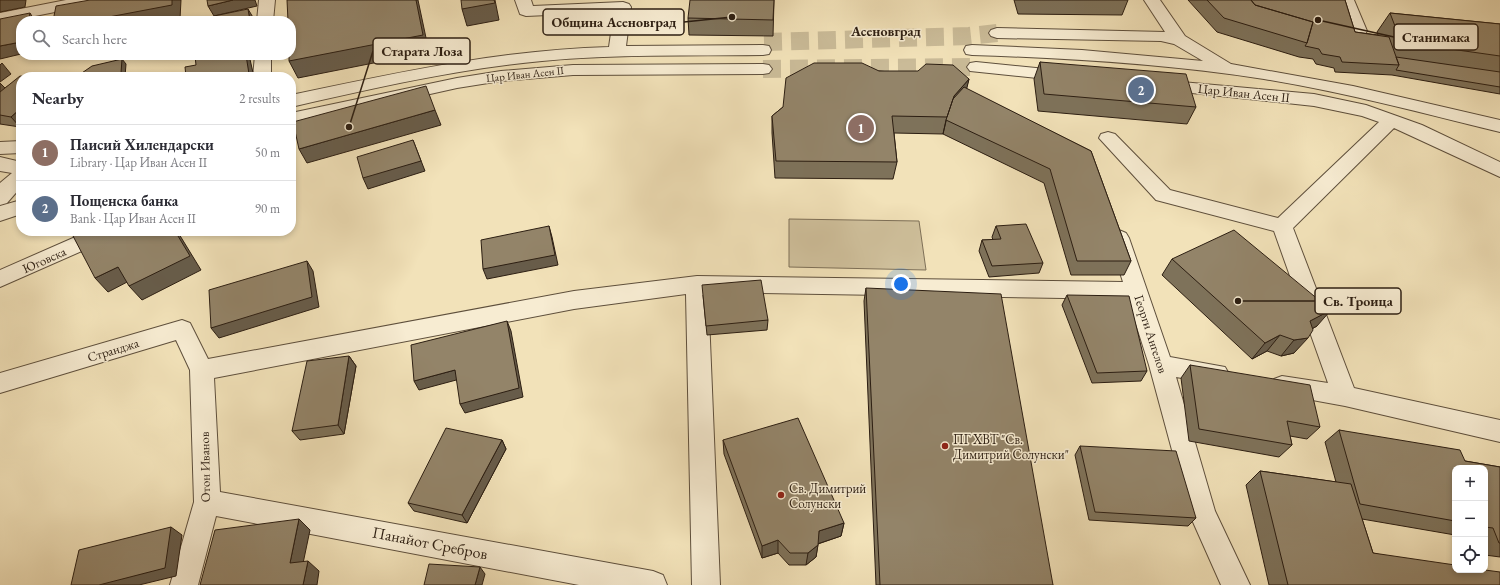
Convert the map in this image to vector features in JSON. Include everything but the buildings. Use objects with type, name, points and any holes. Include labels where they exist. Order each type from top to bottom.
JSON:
[{"type":"street","points":[[0,18],[90,0]]},
{"type":"street","points":[[265,16],[267,0]]},
{"type":"street","points":[[523,0],[526,12],[624,7],[619,46]]},
{"type":"street","points":[[1152,0],[1179,40]]},
{"type":"street","points":[[1346,0],[1359,31]]},
{"type":"street","points":[[997,33],[1150,35],[1179,40],[1231,70]]},
{"type":"street","name":"Цар Иван Асен II","points":[[296,100],[434,71],[489,62],[619,46],[764,46]]},
{"type":"street","name":"Цар Иван Асен II","points":[[972,50],[1110,56],[1231,70],[1366,93],[1500,126]]},
{"type":"street","points":[[262,72],[264,60]]},
{"type":"street","points":[[976,67],[1084,78]]},
{"type":"street","name":"Цар Иван Асен II","points":[[296,118],[457,83],[500,76],[573,70],[764,69]]},
{"type":"street","name":"Цар Иван Асен II","points":[[1146,83],[1314,100],[1366,111],[1441,140],[1500,170]]},
{"type":"street","points":[[1282,226],[1392,120]]},
{"type":"street","points":[[1108,138],[1163,195],[1282,226]]},
{"type":"street","points":[[0,148],[16,147]]},
{"type":"street","points":[[0,164],[16,168]]},
{"type":"street","points":[[0,198],[7,188],[16,180]]},
{"type":"street","points":[[0,214],[16,209]]},
{"type":"street","name":"Георги Ангелов","points":[[1112,217],[1162,365],[1202,513],[1236,585]]},
{"type":"street","points":[[1282,226],[1345,396]]},
{"type":"street","name":"Юговска","points":[[0,279],[99,236]]},
{"type":"street","points":[[202,370],[574,300],[697,284],[1137,291]]},
{"type":"street","points":[[697,284],[706,585]]},
{"type":"street","name":"Странджа","points":[[0,383],[182,329],[202,370]]},
{"type":"street","points":[[1162,365],[1345,396],[1500,431]]},
{"type":"street","name":"Отон Иванов","points":[[184,585],[207,502],[202,370]]},
{"type":"street","name":"Панайот Сребров","points":[[207,502],[653,585]]},
{"type":"shaded area","points":[[789,219],[919,221],[926,270],[789,267]]},
{"type":"tunnel","points":[[764,42],[969,36],[997,33]]},
{"type":"tunnel","points":[[763,69],[976,67]]},
{"type":"place","name":"Община Асеновград","points":[[732,17]]},
{"type":"place","name":"Станимака","points":[[1318,20]]},
{"type":"place","name":"Пощенска банка","points":[[1141,90]]},
{"type":"place","name":"Старата Лоза","points":[[349,127]]},
{"type":"place","name":"Паисий Хилендарски","points":[[861,128]]},
{"type":"place","name":"Св. Троица","points":[[1238,301]]},
{"type":"place","name":"ПГ ХВТ \"Св. Димитрий Солунски\"","points":[[945,446]]},
{"type":"place","name":"Св. Димитрий Солунски","points":[[781,495]]},
{"type":"district","name":"Асеновград","points":[[886,31]]}]
